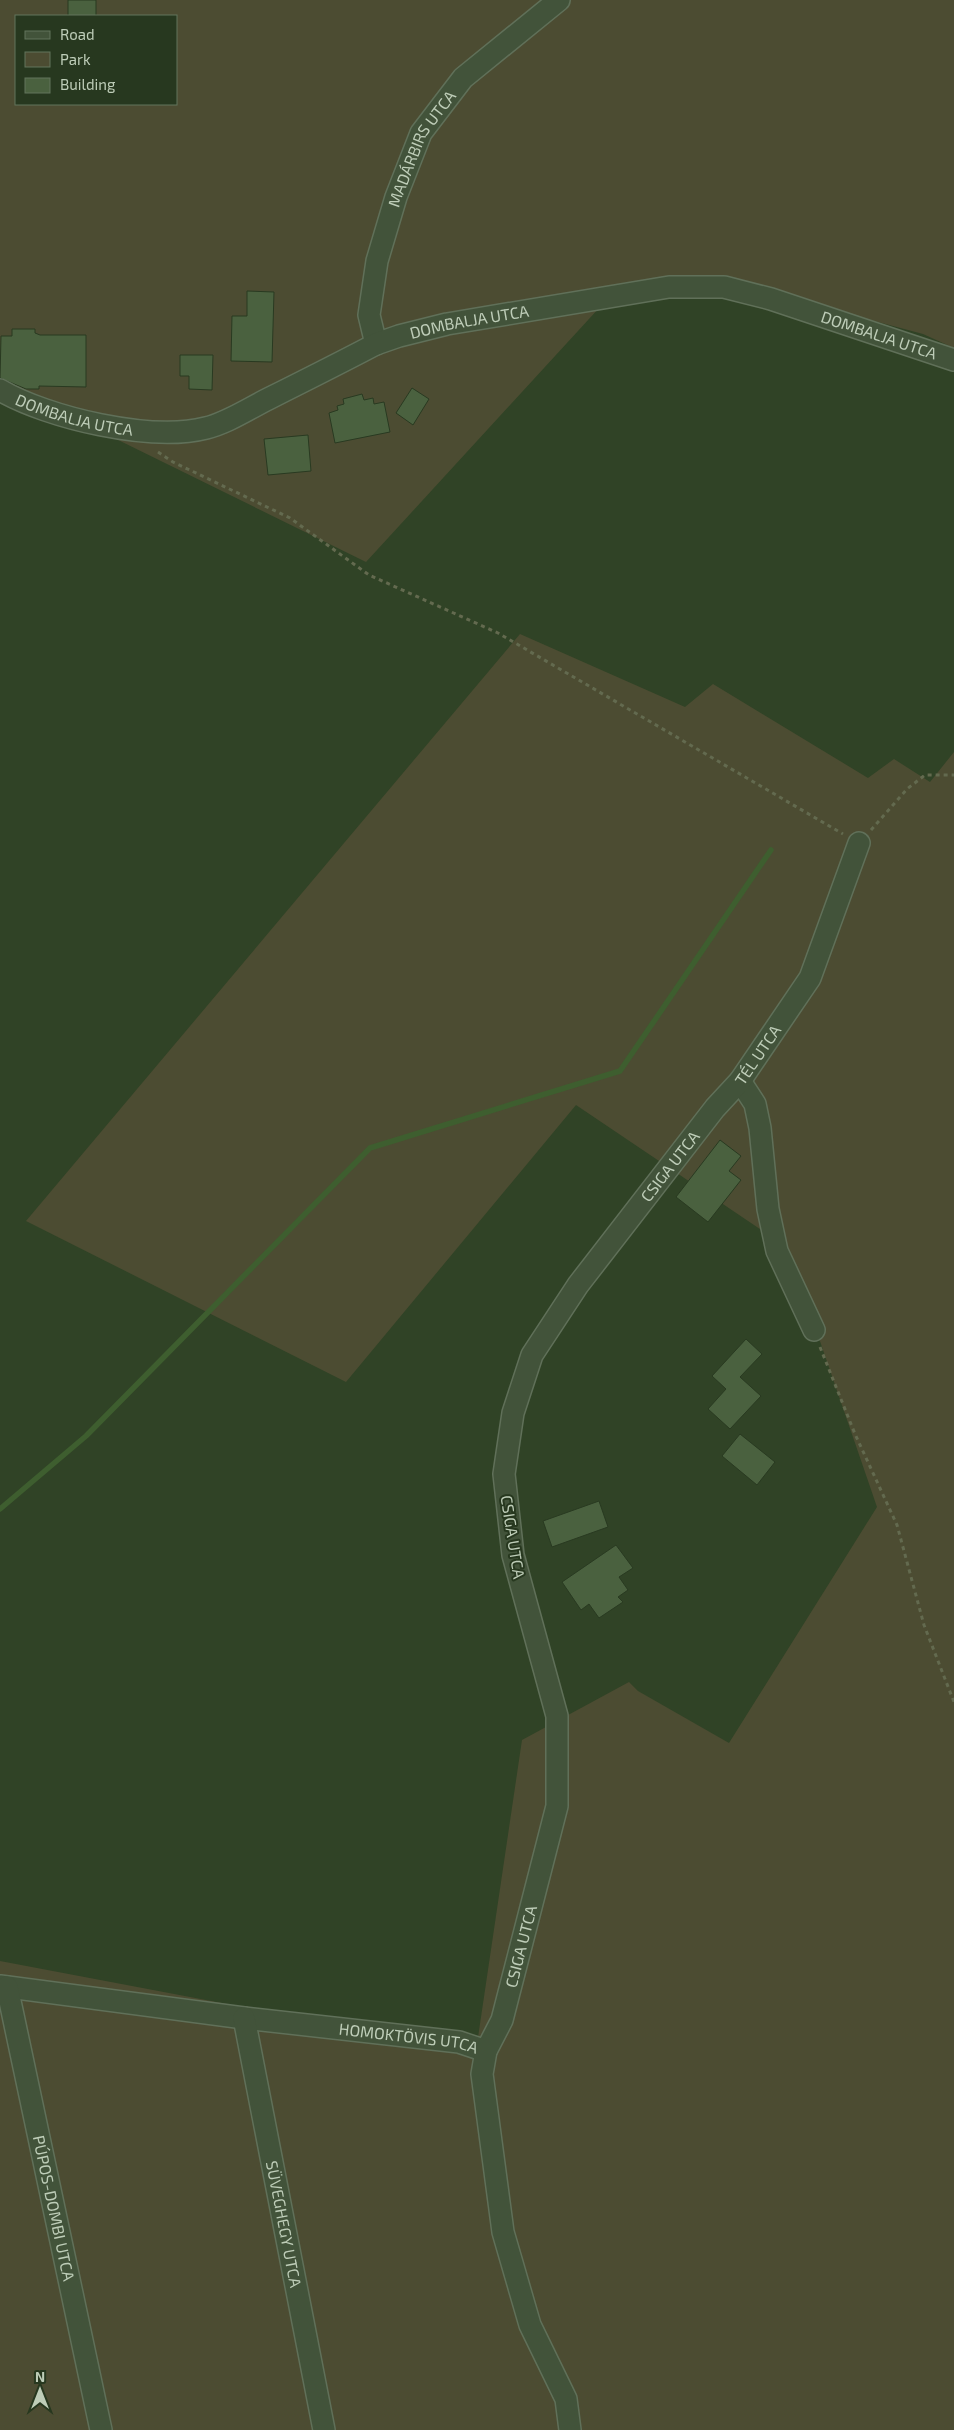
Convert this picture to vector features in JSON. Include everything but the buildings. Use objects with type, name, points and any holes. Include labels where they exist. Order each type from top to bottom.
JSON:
[{"type":"street","name":"MADÁRBIRS UTCA","points":[[376,344],[369,315],[377,261],[396,197],[420,133],[463,78],[559,0]]},
{"type":"street","name":"DOMBALJA UTCA","points":[[0,390],[45,410],[99,424],[180,434],[208,428],[376,344],[399,336],[447,324],[669,287],[724,287],[771,299],[954,360]]},
{"type":"street","name":"TÉL UTCA","points":[[814,1330],[777,1251],[768,1210],[760,1128],[755,1104],[740,1081],[810,978],[859,843]]},
{"type":"street","name":"CSIGA UTCA","points":[[486,2051],[502,2020],[557,1806],[557,1716],[513,1555],[504,1474],[513,1413],[532,1354],[578,1285],[715,1108],[740,1081]]},
{"type":"street","name":"HOMOKTÖVIS UTCA","points":[[4,1986],[244,2018],[459,2042],[486,2051],[482,2074],[503,2232],[530,2325],[566,2399],[570,2430]]},
{"type":"street","name":"PÚPOS-DOMBI UTCA","points":[[4,1986],[100,2430]]},
{"type":"street","name":"SÜVEGHEGY UTCA","points":[[244,2018],[324,2430]]},
{"type":"path","points":[[151,447],[173,462],[290,518],[369,575],[498,633],[859,843],[907,789],[925,775],[954,775]]},
{"type":"path","points":[[814,1330],[855,1434],[898,1525],[924,1625],[954,1702]]},
{"type":"green space","points":[[0,0],[954,0],[954,348],[923,334],[706,276],[622,283],[366,562],[49,406],[0,378]]},
{"type":"green space","points":[[520,634],[685,707],[713,684],[868,778],[894,759],[930,782],[954,752],[954,2430],[0,2430],[0,1961],[476,2051],[522,1740],[629,1682],[638,1691],[729,1743],[877,1507],[788,1248],[576,1105],[346,1382],[26,1221]]},
{"type":"waterway","points":[[0,1509],[86,1436],[370,1148],[620,1071],[771,850]]}]
